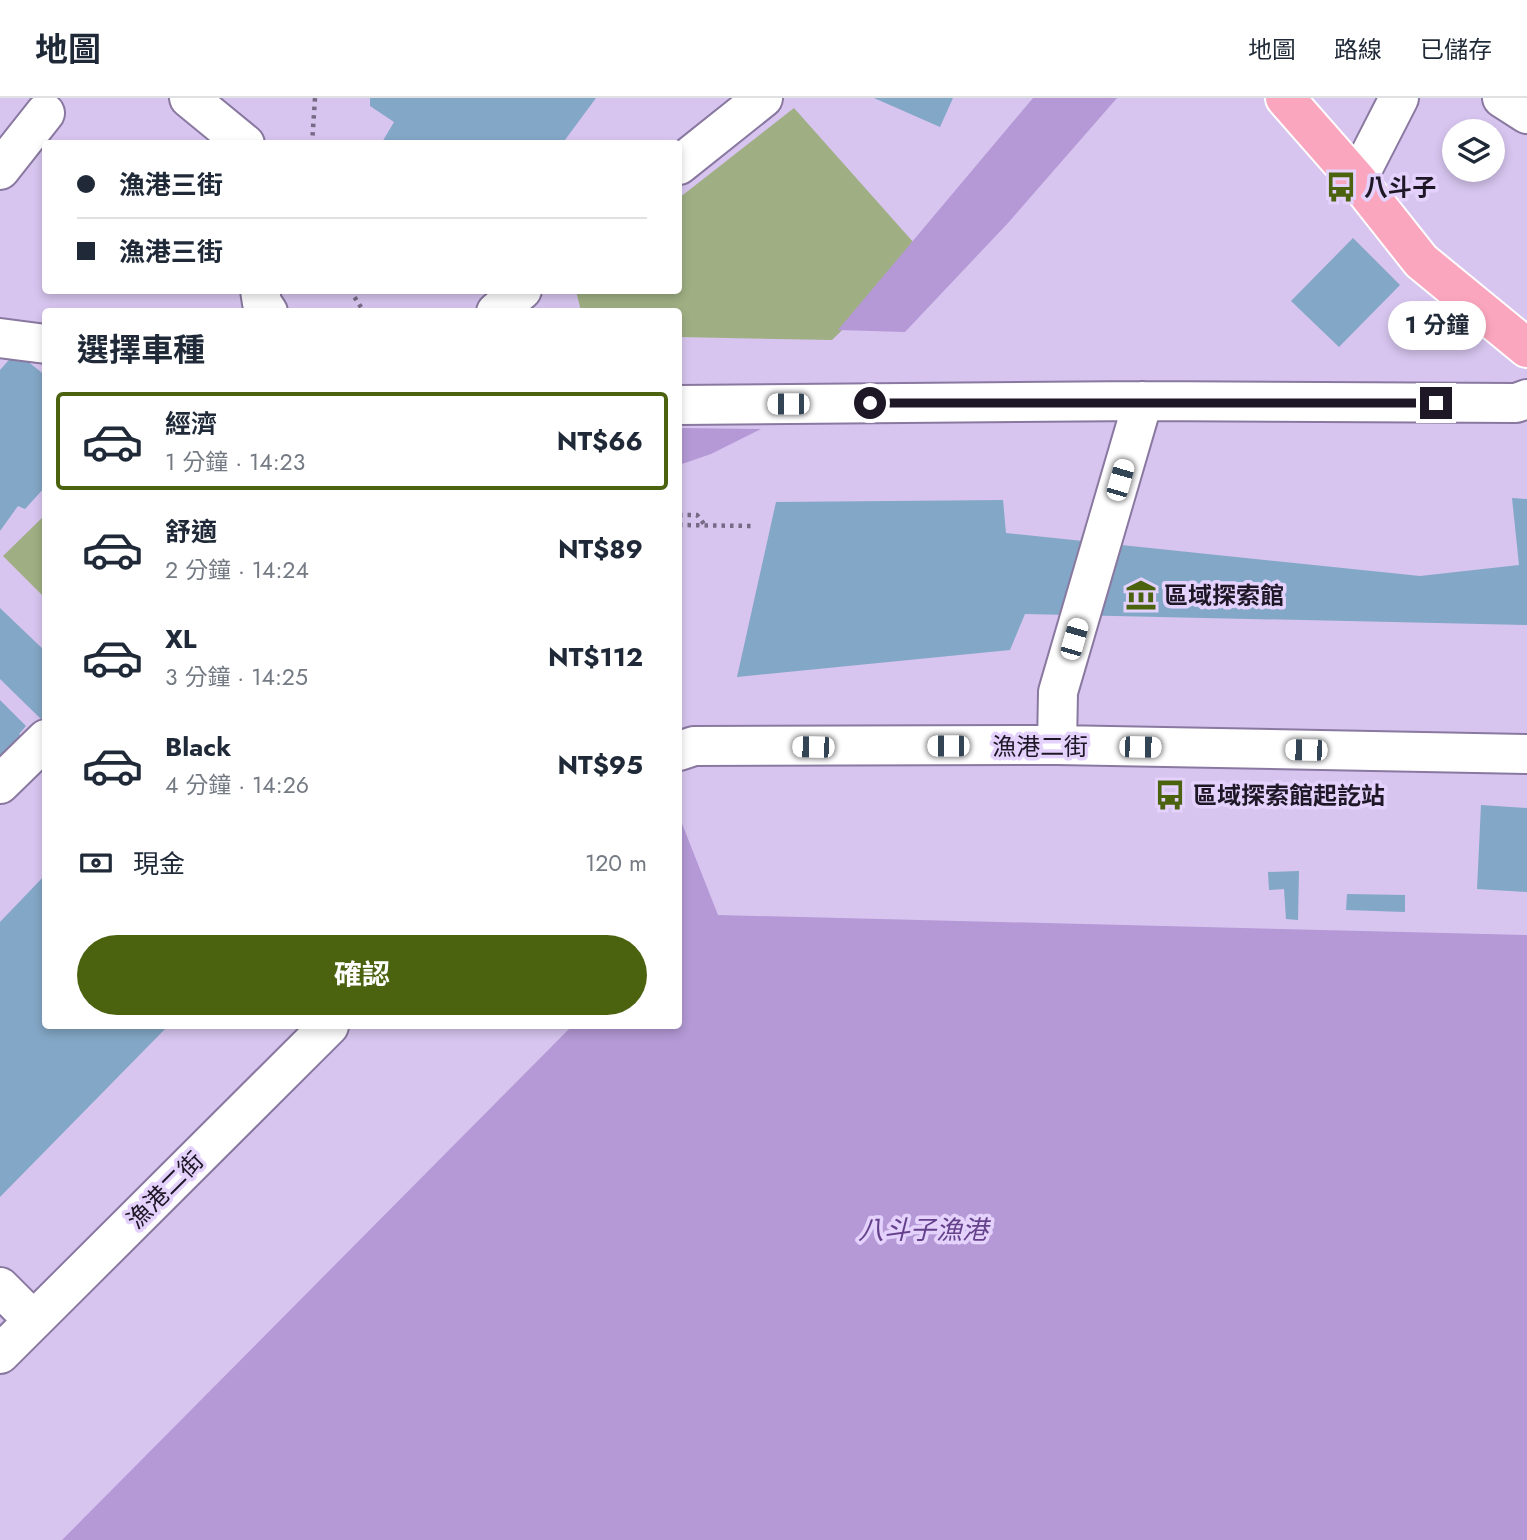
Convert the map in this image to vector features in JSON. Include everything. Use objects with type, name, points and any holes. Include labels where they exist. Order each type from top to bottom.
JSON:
[{"type":"main road","points":[[1285,98],[1357,180],[1421,261],[1527,348]]},
{"type":"street","points":[[189,98],[240,140]]},
{"type":"street","points":[[682,163],[763,98]]},
{"type":"street","points":[[1357,180],[1399,98]]},
{"type":"street","points":[[1502,98],[1527,114]]},
{"type":"street","points":[[0,170],[49,103]]},
{"type":"street","points":[[501,308],[517,294]]},
{"type":"street","points":[[0,338],[42,343]]},
{"type":"street","points":[[682,405],[1143,401],[1516,403],[1527,398]]},
{"type":"street","points":[[1057,745],[1058,692],[1143,401]]},
{"type":"street","points":[[0,784],[42,743]]},
{"type":"street","name":"漁港二街","points":[[682,750],[694,746],[1057,745],[1527,754]]},
{"type":"street","name":"漁港二街","points":[[0,1354],[327,1029]]},
{"type":"street","points":[[0,1287],[33,1320]]},
{"type":"path","points":[[312,140],[314,98]]},
{"type":"path","points":[[682,515],[697,515],[705,525]]},
{"type":"path","points":[[682,525],[752,526]]},
{"type":"green space","points":[[794,108],[922,252],[832,340],[682,337],[682,308],[580,308],[577,294],[682,294],[682,196]]},
{"type":"green space","points":[[42,518],[42,595],[3,556]]},
{"type":"water","points":[[1033,98],[1117,98],[1008,223],[905,332],[838,330]]},
{"type":"water","points":[[682,428],[761,429],[711,454],[682,464]]},
{"type":"water","name":"八斗子漁港","points":[[682,824],[718,915],[1527,935],[1527,1540],[62,1540],[569,1029],[682,1029]]},
{"type":"building","points":[[370,98],[596,98],[565,140],[383,140],[394,122],[370,106]]},
{"type":"building","points":[[874,98],[953,98],[940,127]]},
{"type":"building","points":[[1353,238],[1400,285],[1339,347],[1291,301]]},
{"type":"building","points":[[16,352],[42,373],[42,490],[25,509],[18,506],[0,531],[0,370]]},
{"type":"building","name":"區域探索館","points":[[1512,498],[1527,499],[1527,625],[1025,614],[1010,650],[737,677],[776,502],[1003,500],[1006,533],[1420,576],[1519,565]]},
{"type":"building","points":[[0,608],[42,648],[42,720],[0,679]]},
{"type":"building","points":[[0,700],[26,726],[19,734],[31,745],[0,776]]},
{"type":"building","points":[[1481,805],[1527,808],[1527,892],[1477,889]]},
{"type":"building","points":[[1299,871],[1298,920],[1286,919],[1284,889],[1269,890],[1268,872]]},
{"type":"building","points":[[42,878],[42,1029],[165,1029],[0,1197],[0,922]]},
{"type":"building","points":[[1347,894],[1405,895],[1405,912],[1346,910]]},
{"type":"place","name":"八斗子","points":[[1341,187]]},
{"type":"place","name":"區域探索館","points":[[1141,595]]},
{"type":"place","name":"區域探索館起訖站","points":[[1170,795]]},
{"type":"route","points":[[870,403],[1436,403]]}]
